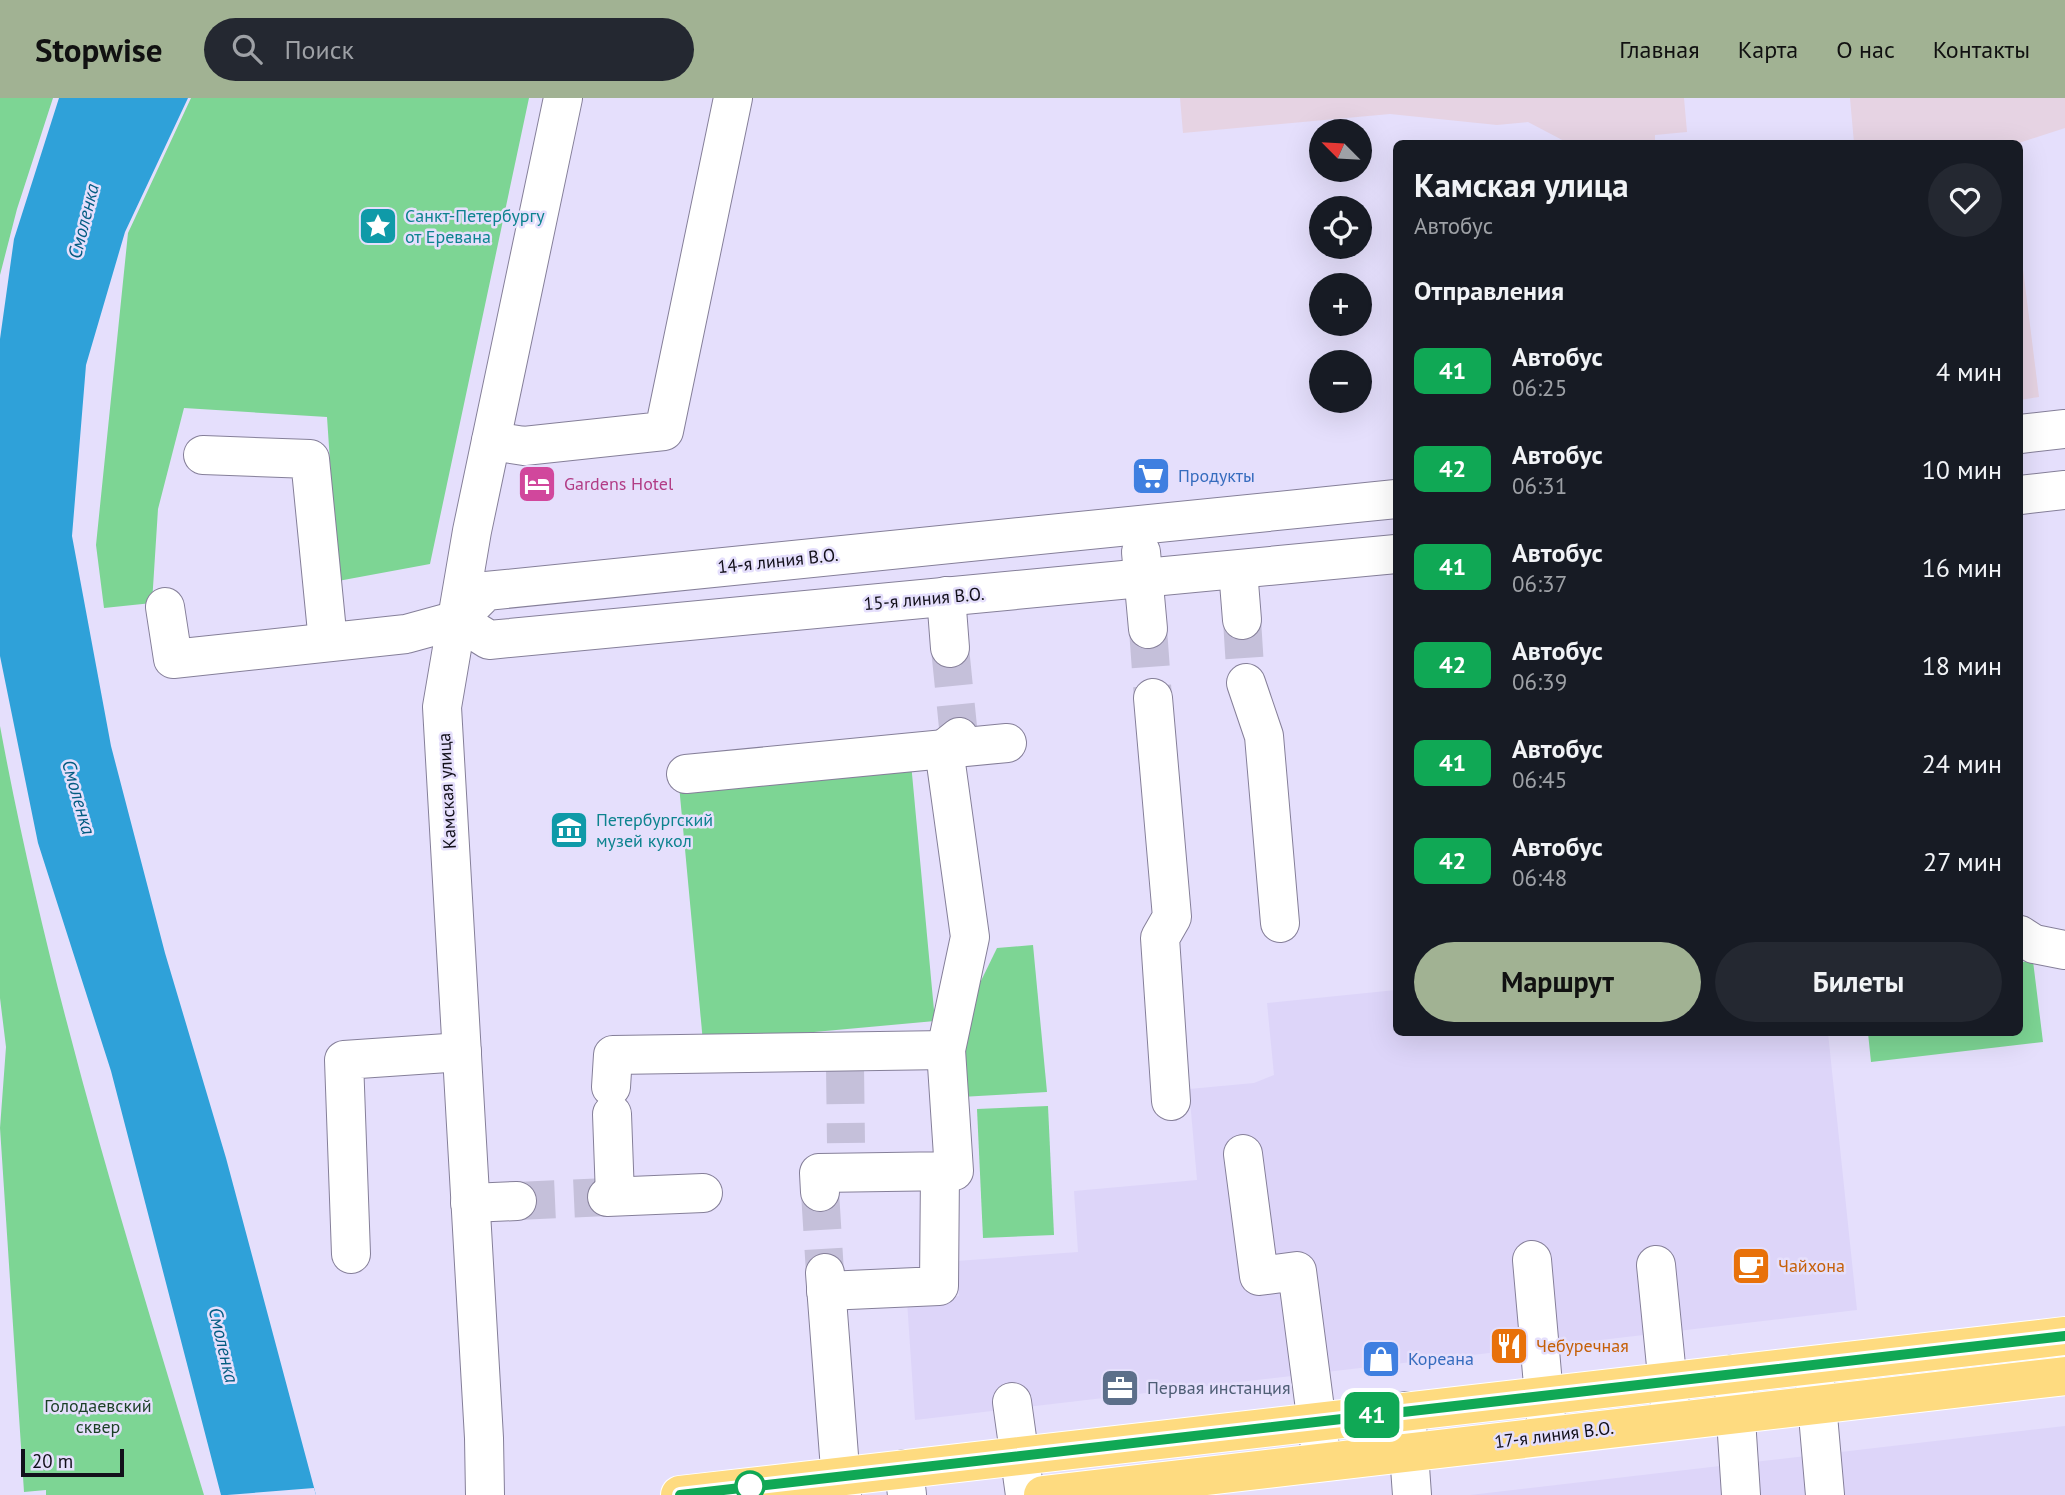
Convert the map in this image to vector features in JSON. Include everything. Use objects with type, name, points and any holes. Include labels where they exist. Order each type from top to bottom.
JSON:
[{"type":"main road","points":[[680,1495],[906,1482],[1019,1456],[2065,1336]]},
{"type":"main road","name":"17-я линия В.О.","points":[[1065,1494],[2065,1376]]},
{"type":"street","name":"Камская улица","points":[[485,1495],[484,1438],[442,706],[491,441],[563,98]]},
{"type":"street","points":[[491,441],[524,446],[664,431],[733,98]]},
{"type":"street","points":[[2023,434],[2065,429]]},
{"type":"street","points":[[203,455],[310,459],[328,642]]},
{"type":"street","points":[[2023,495],[2065,490]]},
{"type":"street","name":"14-я линия В.О.","points":[[165,607],[173,659],[406,634],[457,620],[486,591],[1393,499]]},
{"type":"street","points":[[1139,525],[1148,629]]},
{"type":"street","name":"15-я линия В.О.","points":[[457,620],[489,640],[1393,554]]},
{"type":"street","points":[[1238,569],[1242,620]]},
{"type":"street","points":[[946,596],[950,648]]},
{"type":"street","points":[[1246,683],[1264,736],[1280,923]]},
{"type":"street","points":[[1153,698],[1172,917],[1160,938],[1171,1101]]},
{"type":"street","points":[[686,774],[951,743],[1007,743]]},
{"type":"street","points":[[837,1169],[954,1171],[946,1051],[970,937],[951,743]]},
{"type":"street","points":[[2023,937],[2034,944],[2065,950]]},
{"type":"street","points":[[703,1193],[611,1196],[613,1055],[845,1059],[946,1051]]},
{"type":"street","points":[[351,1254],[344,1060],[462,1052]]},
{"type":"street","points":[[1243,1154],[1259,1276],[1297,1271],[1322,1462]]},
{"type":"street","points":[[841,1486],[825,1282],[939,1286],[940,1171]]},
{"type":"street","points":[[470,1203],[517,1201]]},
{"type":"street","points":[[1532,1261],[1548,1436]]},
{"type":"street","points":[[1656,1265],[1671,1421]]},
{"type":"street","points":[[1814,1365],[1825,1495]]},
{"type":"street","points":[[1733,1374],[1741,1495]]},
{"type":"street","points":[[1012,1402],[1025,1495]]},
{"type":"street","points":[[1406,1411],[1412,1495]]},
{"type":"street","points":[[1065,1494],[1071,1450]]},
{"type":"shaded area","points":[[1180,98],[1684,98],[1687,132],[1655,135],[1655,140],[1562,140],[1528,122],[1497,125],[1390,114],[1309,119],[1309,121],[1183,133]]},
{"type":"shaded area","points":[[1850,98],[2065,98],[2065,128],[2023,142],[1854,140]]},
{"type":"shaded area","points":[[2023,269],[2039,397],[2023,400]]},
{"type":"shaded area","points":[[1393,990],[1393,1036],[1828,1036],[1857,1310],[915,1420],[907,1301],[959,1296],[957,1261],[1078,1252],[1074,1191],[1197,1180],[1189,1089],[1254,1083],[1274,1075],[1267,1003]]},
{"type":"shaded area","points":[[2065,1426],[2065,1495],[1470,1495]]},
{"type":"green space","points":[[0,98],[53,98],[17,209],[0,275]]},
{"type":"green space","points":[[191,98],[529,98],[430,564],[338,581],[327,417],[184,408],[158,509],[152,603],[104,608],[96,545],[128,233]]},
{"type":"green space","name":"Голодаевский сквер","points":[[0,726],[19,823],[65,1017],[118,1209],[204,1495],[46,1495],[46,1490],[24,1492],[0,1128],[6,1047],[0,998]]},
{"type":"green space","points":[[911,763],[935,1021],[703,1042],[679,785]]},
{"type":"green space","points":[[1033,945],[1047,1092],[961,1097],[958,1028],[997,948]]},
{"type":"green space","points":[[2033,961],[2043,1042],[1871,1062],[1868,1036],[2023,1036],[2023,962]]},
{"type":"green space","points":[[1048,1106],[1054,1235],[983,1238],[977,1109]]},
{"type":"water","name":"Смоленка","points":[[59,98],[188,98],[125,232],[86,365],[72,536],[111,746],[165,953],[226,1158],[316,1495],[221,1495],[111,1071],[38,843],[0,656],[0,339],[14,239]]},
{"type":"pier","points":[[314,1488],[316,1495],[227,1495]]},
{"type":"tunnel","points":[[1242,620],[1246,683]]},
{"type":"tunnel","points":[[1148,629],[1153,698]]},
{"type":"tunnel","points":[[950,648],[959,737]]},
{"type":"tunnel","points":[[845,1066],[846,1143]]},
{"type":"tunnel","points":[[820,1192],[825,1273]]},
{"type":"tunnel","points":[[517,1201],[607,1197]]},
{"type":"bus line","name":"41","points":[[680,1495],[2065,1336]]},
{"type":"place","name":"Санкт-Петербургу от Еревана","points":[[378,226]]},
{"type":"place","name":"Продукты","points":[[1151,476]]},
{"type":"place","name":"Gardens Hotel","points":[[537,484]]},
{"type":"place","name":"Петербургский музей кукол","points":[[569,830]]},
{"type":"place","name":"Чайхона","points":[[1751,1266]]},
{"type":"place","name":"Чебуречная","points":[[1509,1346]]},
{"type":"place","name":"Кореана","points":[[1381,1359]]},
{"type":"place","name":"Первая инстанция","points":[[1120,1388]]}]
